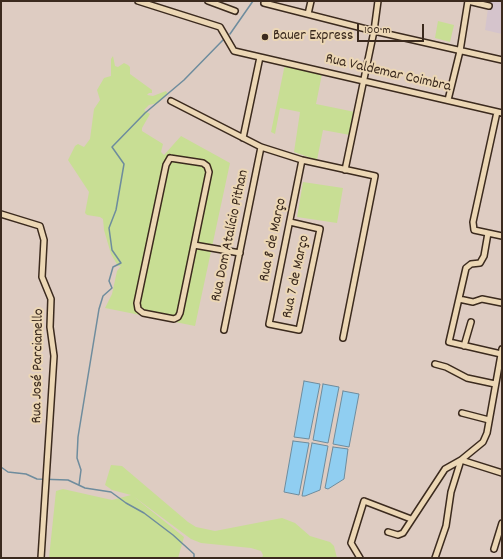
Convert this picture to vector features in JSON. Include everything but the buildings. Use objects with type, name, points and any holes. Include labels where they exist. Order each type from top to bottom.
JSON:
[{"type":"street","name":"Rua Valdemar Coimbra","points":[[138,1],[220,27],[234,51],[364,80],[500,113]]},
{"type":"street","points":[[208,1],[235,10]]},
{"type":"street","points":[[308,14],[311,1]]},
{"type":"street","points":[[345,170],[374,31],[378,1]]},
{"type":"street","points":[[448,100],[460,50],[468,1],[489,6]]},
{"type":"street","points":[[264,3],[374,31],[502,60]]},
{"type":"street","points":[[243,138],[260,57]]},
{"type":"street","points":[[171,101],[262,147],[302,160],[375,176],[343,338]]},
{"type":"street","points":[[500,113],[475,213],[474,230],[502,236]]},
{"type":"street","name":"Rua Dom Atalício Pithan","points":[[224,330],[262,147]]},
{"type":"street","points":[[170,158],[207,166],[209,172],[194,245],[178,318],[174,319],[143,313],[138,309],[137,304],[166,165],[170,158]]},
{"type":"street","name":"Rua 8 de Março","points":[[269,324],[302,160]]},
{"type":"street","name":"Rua José Parcianello","points":[[1,214],[40,226],[44,240],[42,277],[52,299],[50,327],[54,356],[41,558]]},
{"type":"street","name":"Rua 7 de Março","points":[[269,324],[299,330],[320,229],[290,222]]},
{"type":"street","points":[[388,532],[400,535],[445,469],[461,460],[483,442],[487,433],[502,352],[449,342],[466,268],[471,264],[480,263],[484,256],[488,233]]},
{"type":"street","points":[[194,245],[240,253]]},
{"type":"street","points":[[459,299],[473,302],[482,299],[502,303]]},
{"type":"street","points":[[464,346],[471,322]]},
{"type":"street","points":[[435,364],[446,367],[467,378],[496,384]]},
{"type":"street","points":[[462,413],[489,420]]},
{"type":"street","points":[[461,460],[502,473]]},
{"type":"street","points":[[435,558],[446,526],[451,492],[461,460]]},
{"type":"street","points":[[360,558],[351,543],[364,501],[411,519]]},
{"type":"street","points":[[494,549],[502,523]]},
{"type":"shaded area","points":[[489,1],[502,1],[502,34],[485,30]]},
{"type":"green space","points":[[438,21],[454,25],[450,42],[435,38]]},
{"type":"green space","points":[[113,56],[115,66],[118,67],[124,63],[128,65],[130,67],[130,74],[152,90],[152,93],[147,95],[153,96],[166,91],[168,94],[158,103],[149,105],[144,110],[150,114],[142,128],[142,131],[163,144],[161,152],[164,155],[181,136],[230,163],[195,326],[105,308],[112,294],[117,271],[121,266],[118,266],[111,254],[104,230],[103,219],[100,217],[87,215],[85,213],[89,192],[68,160],[75,146],[78,144],[84,147],[90,139],[94,109],[100,100],[97,90],[104,78],[111,76],[111,59]]},
{"type":"green space","points":[[285,64],[322,74],[316,104],[355,112],[350,135],[323,130],[317,160],[294,152],[300,112],[280,108],[275,134],[271,132]]},
{"type":"green space","points":[[303,182],[343,188],[337,223],[297,217]]},
{"type":"green space","points":[[111,465],[122,466],[188,522],[196,527],[215,531],[282,518],[295,523],[310,536],[330,542],[334,546],[337,558],[262,558],[263,555],[261,551],[251,548],[201,543],[191,539],[133,496],[184,537],[178,558],[49,558],[56,491],[63,489],[112,500],[131,495],[112,490],[105,485]]},
{"type":"water","points":[[304,381],[320,384],[309,439],[294,437]]},
{"type":"water","points":[[323,384],[339,387],[328,443],[313,440]]},
{"type":"water","points":[[343,391],[359,394],[349,447],[333,444]]},
{"type":"water","points":[[293,441],[309,443],[299,495],[284,492]]},
{"type":"water","points":[[312,443],[328,446],[320,490],[302,496]]},
{"type":"water","points":[[333,447],[348,449],[344,479],[328,489],[325,488]]},
{"type":"waterway","points":[[230,34],[253,1]]},
{"type":"waterway","points":[[79,485],[81,470],[77,458],[78,437],[99,309],[103,296],[112,288],[109,281],[113,267],[121,263],[112,250],[109,228],[116,210],[124,164],[112,147],[145,113],[184,80],[223,40]]},
{"type":"waterway","points":[[1,467],[8,472],[26,474],[37,479],[68,480],[85,488],[111,492],[126,503],[144,513],[173,535],[194,554],[194,558]]},
{"type":"place","name":"Bauer Express","points":[[265,37]]}]
